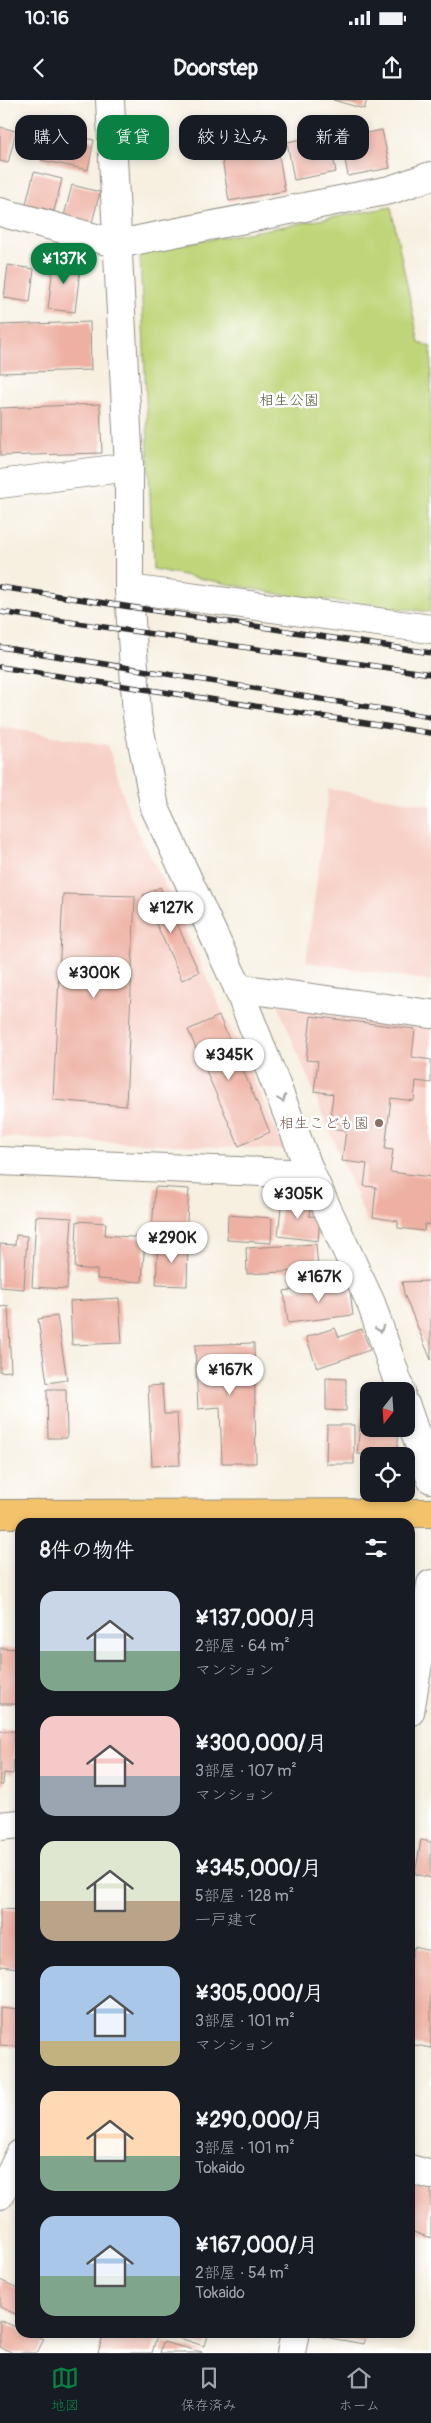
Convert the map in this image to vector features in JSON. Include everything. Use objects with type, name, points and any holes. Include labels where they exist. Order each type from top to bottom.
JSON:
[{"type":"highway","points":[[0,1514],[61,1518],[431,1513]]},
{"type":"street","points":[[110,100],[130,466],[129,589],[137,716],[154,808],[238,988],[311,1174],[371,1302],[398,1382]]},
{"type":"street","points":[[0,212],[118,244],[390,190],[431,176]]},
{"type":"street","points":[[0,484],[130,466]]},
{"type":"street","points":[[129,589],[431,629]]},
{"type":"street","points":[[238,988],[431,1014]]},
{"type":"street","points":[[0,1161],[311,1174]]},
{"type":"street","points":[[415,1432],[431,1479]]},
{"type":"street","points":[[415,1682],[431,1584]]},
{"type":"street","points":[[0,1826],[15,1824]]},
{"type":"street","points":[[0,2195],[15,2164]]},
{"type":"street","points":[[415,2170],[431,2175]]},
{"type":"street","points":[[291,2353],[294,2338]]},
{"type":"shaded area","points":[[0,727],[108,745],[129,814],[162,879],[285,1150],[0,1137]]},
{"type":"shaded area","points":[[329,789],[431,805],[431,981],[306,962]]},
{"type":"shaded area","name":"相生こども園","points":[[278,1005],[431,1025],[431,1232],[367,1222]]},
{"type":"green space","name":"相生公園","points":[[391,207],[419,343],[431,347],[431,612],[289,596],[153,569],[140,252]]},
{"type":"building","points":[[333,100],[367,100],[364,109]]},
{"type":"building","points":[[0,127],[15,131],[15,135],[8,163],[0,161]]},
{"type":"building","points":[[382,130],[390,168],[348,176],[345,160],[369,160],[369,133]]},
{"type":"building","points":[[87,139],[94,140],[88,170],[41,160],[87,160]]},
{"type":"building","points":[[297,140],[297,160],[334,160],[336,172],[294,180],[287,142]]},
{"type":"building","points":[[222,160],[280,160],[285,191],[229,201]]},
{"type":"building","points":[[34,172],[62,179],[54,211],[26,204]]},
{"type":"building","points":[[72,185],[100,192],[92,223],[64,216]]},
{"type":"building","points":[[54,258],[81,261],[75,312],[48,309]]},
{"type":"building","points":[[8,265],[34,269],[30,302],[4,298]]},
{"type":"building","points":[[90,322],[91,370],[0,373],[0,325]]},
{"type":"building","points":[[100,404],[102,453],[0,456],[0,408]]},
{"type":"building","points":[[160,887],[199,972],[182,980],[143,895]]},
{"type":"building","points":[[63,894],[135,896],[126,1106],[53,1100]]},
{"type":"building","points":[[219,1016],[270,1132],[239,1146],[188,1030]]},
{"type":"building","name":"相生こども園","points":[[311,1016],[415,1029],[412,1057],[431,1060],[431,1083],[416,1081],[414,1101],[391,1098],[385,1149],[393,1150],[390,1172],[431,1177],[431,1225],[425,1224],[424,1231],[398,1228],[398,1221],[373,1217],[376,1187],[364,1186],[367,1164],[342,1161],[346,1130],[329,1128],[333,1094],[314,1091],[318,1061],[306,1060]]},
{"type":"building","points":[[155,1187],[189,1189],[186,1234],[152,1232]]},
{"type":"building","points":[[282,1197],[311,1200],[309,1216],[320,1217],[318,1241],[278,1236]]},
{"type":"building","points":[[228,1215],[272,1218],[271,1243],[227,1240]]},
{"type":"building","points":[[36,1216],[72,1218],[67,1289],[32,1287]]},
{"type":"building","points":[[77,1221],[106,1223],[105,1235],[145,1238],[142,1282],[97,1279],[97,1270],[75,1268]]},
{"type":"building","points":[[16,1235],[27,1236],[24,1289],[0,1287],[0,1244],[15,1245]]},
{"type":"building","points":[[158,1241],[188,1243],[187,1286],[156,1285]]},
{"type":"building","points":[[316,1244],[318,1270],[247,1274],[246,1248]]},
{"type":"building","points":[[431,1281],[431,1360],[404,1294],[402,1282]]},
{"type":"building","points":[[349,1282],[353,1315],[288,1323],[284,1291]]},
{"type":"building","points":[[119,1298],[122,1343],[72,1345],[70,1301]]},
{"type":"building","points":[[8,1306],[11,1371],[0,1372],[0,1307]]},
{"type":"building","points":[[57,1316],[67,1380],[47,1383],[38,1319]]},
{"type":"building","points":[[335,1328],[339,1337],[362,1329],[370,1350],[317,1368],[306,1337]]},
{"type":"building","points":[[254,1343],[256,1463],[222,1463],[220,1407],[198,1409],[195,1345]]},
{"type":"building","points":[[326,1378],[346,1379],[346,1411],[326,1410]]},
{"type":"building","points":[[162,1385],[164,1414],[177,1414],[180,1465],[152,1466],[148,1386]]},
{"type":"building","points":[[47,1389],[66,1389],[67,1438],[48,1438]]},
{"type":"building","points":[[327,1425],[354,1425],[354,1464],[326,1464]]},
{"type":"building","points":[[360,1426],[360,1438],[398,1438],[398,1447],[360,1447],[360,1454],[357,1454]]},
{"type":"building","points":[[0,1648],[15,1649],[15,1704],[0,1704]]},
{"type":"building","points":[[0,1731],[15,1731],[13,1774],[4,1773],[3,1785],[0,1785]]},
{"type":"building","points":[[421,1840],[431,1842],[431,1878],[415,1874]]},
{"type":"building","points":[[0,1909],[15,1910],[15,1968],[0,1966]]},
{"type":"building","points":[[415,1947],[431,1951],[431,2048],[415,2045]]},
{"type":"building","points":[[0,2008],[15,2010],[15,2046],[0,2045]]},
{"type":"building","points":[[415,2183],[431,2188],[431,2238],[415,2233]]},
{"type":"building","points":[[0,2280],[15,2287],[15,2314],[0,2307]]},
{"type":"building","points":[[0,2320],[15,2327],[15,2338],[44,2339],[37,2353],[13,2353],[0,2347]]},
{"type":"building","points":[[102,2338],[156,2338],[152,2353],[98,2353]]},
{"type":"building","points":[[179,2338],[206,2338],[204,2346]]},
{"type":"building","points":[[330,2338],[366,2338],[364,2344]]},
{"type":"building","points":[[163,2342],[202,2352],[202,2353],[160,2353]]},
{"type":"railway","points":[[0,587],[431,653]]},
{"type":"railway","points":[[0,612],[431,674]]},
{"type":"railway","points":[[0,647],[431,717]]},
{"type":"railway","points":[[0,667],[431,733]]},
{"type":"place","name":"相生こども園","points":[[379,1123]]}]
